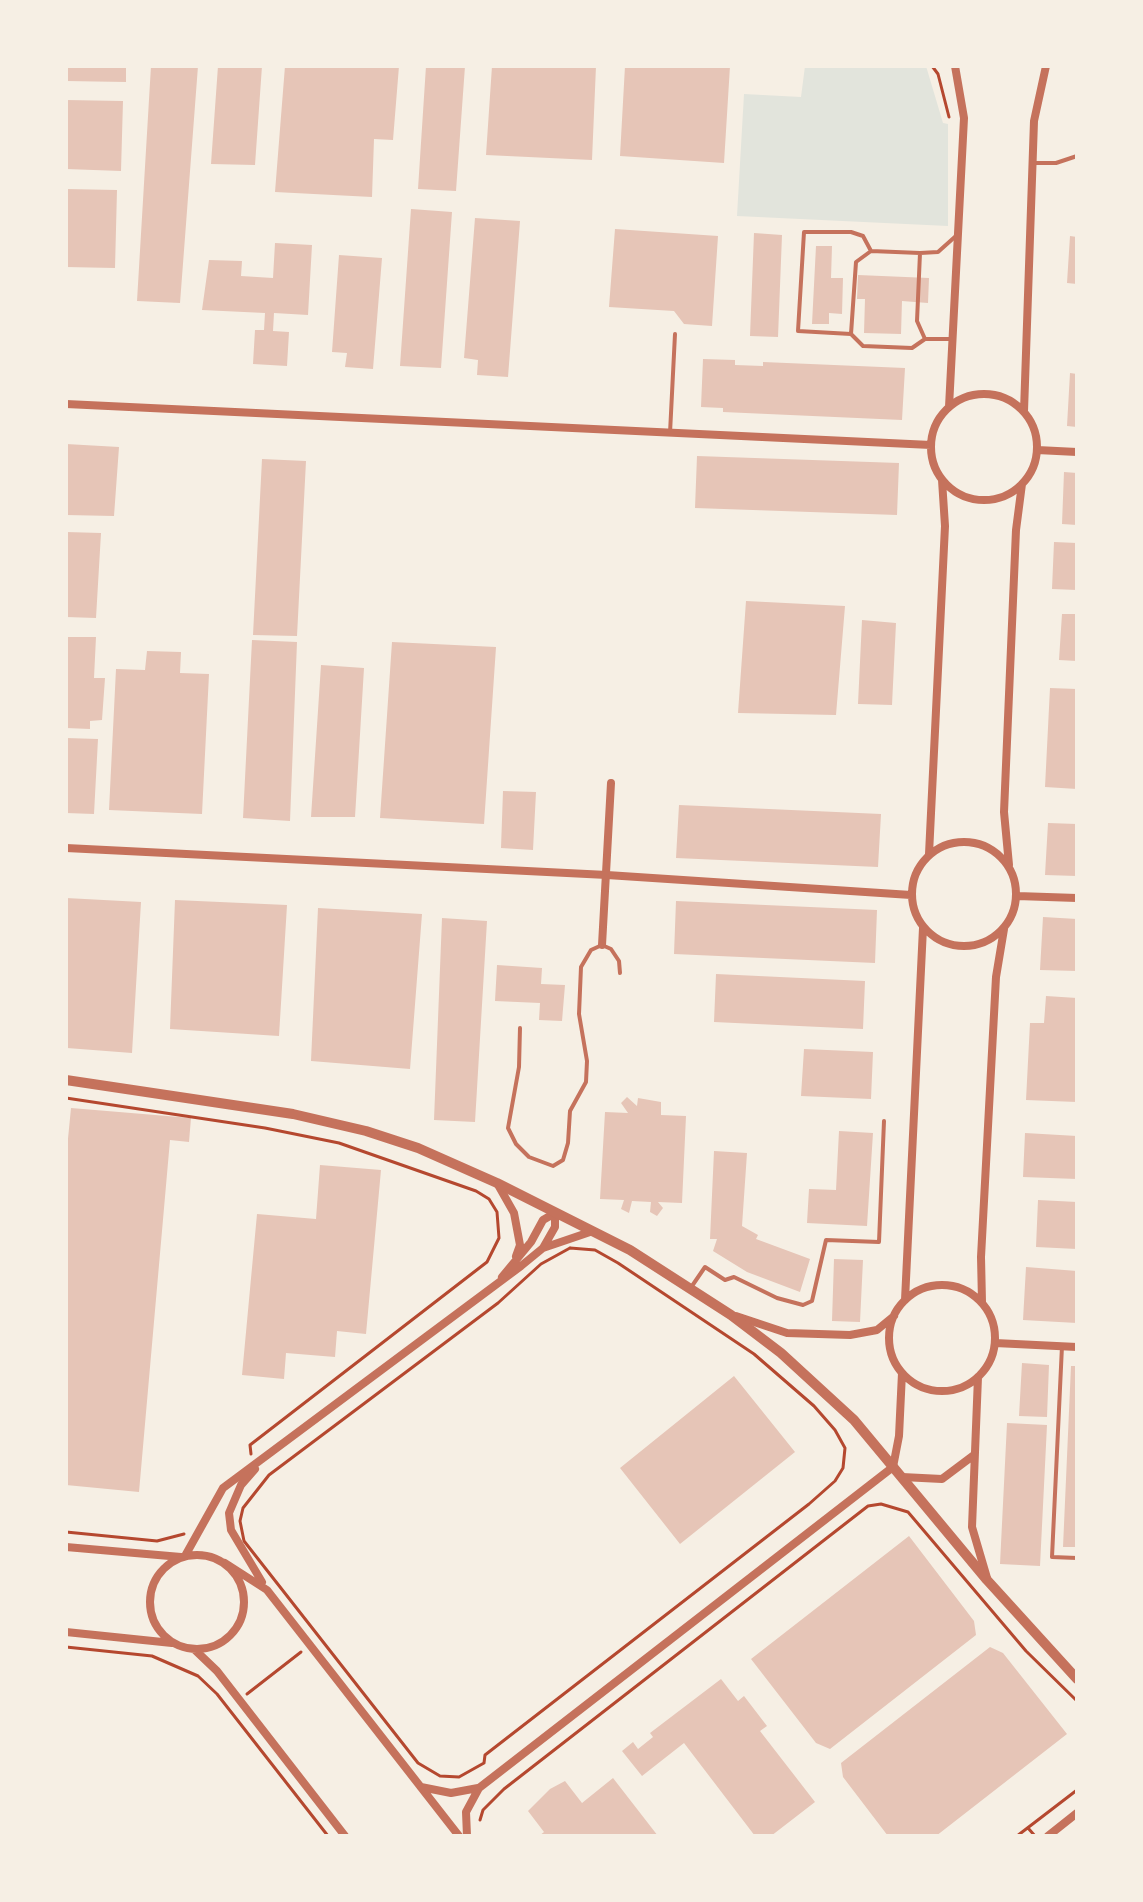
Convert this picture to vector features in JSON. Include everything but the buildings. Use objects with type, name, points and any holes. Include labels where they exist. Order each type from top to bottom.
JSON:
[{"type":"street","points":[[949,407],[964,118],[955,66]]},
{"type":"street","points":[[1024,411],[1034,121],[1046,66]]},
{"type":"street","points":[[985,394],[1009,400],[1024,411],[1035,432],[1037,450],[1033,469],[1022,484],[1002,497],[983,500],[956,492],[942,480],[933,463],[931,445],[938,421],[949,407],[966,397],[985,394]]},
{"type":"street","points":[[66,404],[931,445]]},
{"type":"street","points":[[1037,450],[1077,452]]},
{"type":"street","points":[[929,854],[945,526],[942,480]]},
{"type":"street","points":[[982,1302],[981,1257],[996,977],[1004,929],[1013,913],[1017,896],[1009,865],[1004,812],[1016,530],[1022,484]]},
{"type":"street","points":[[602,945],[611,783]]},
{"type":"street","points":[[1004,929],[987,942],[959,947],[941,942],[923,928],[911,895],[918,868],[929,854],[952,843],[970,841],[996,852],[1009,865]]},
{"type":"street","points":[[66,848],[607,875],[911,895]]},
{"type":"street","points":[[1017,896],[1077,898]]},
{"type":"street","points":[[905,1300],[923,928]]},
{"type":"street","points":[[66,1080],[325,1120],[418,1148],[497,1183],[630,1250],[731,1315],[781,1353],[854,1420],[987,1580],[1077,1679]]},
{"type":"street","points":[[497,1183],[509,1201],[517,1227],[520,1245],[515,1259]]},
{"type":"street","points":[[543,1248],[555,1227],[555,1213]]},
{"type":"street","points":[[502,1277],[531,1242],[543,1220],[555,1213]]},
{"type":"street","points":[[172,1643],[161,1633],[149,1605],[158,1575],[184,1556],[223,1488],[543,1248],[593,1231]]},
{"type":"street","points":[[731,1315],[787,1333],[850,1335],[877,1330],[905,1300],[927,1287],[945,1284],[968,1291],[982,1302],[994,1325],[995,1343],[989,1363],[978,1377],[958,1389],[940,1391],[919,1386],[902,1373],[892,1356],[889,1337],[894,1315]]},
{"type":"street","points":[[995,1343],[1077,1347]]},
{"type":"street","points":[[467,1836],[466,1812],[479,1788],[893,1467],[899,1436],[902,1373]]},
{"type":"street","points":[[978,1377],[972,1527],[987,1580]]},
{"type":"street","points":[[902,1477],[942,1479],[974,1455]]},
{"type":"street","points":[[259,1464],[241,1485],[229,1513],[231,1530],[267,1590],[459,1836]]},
{"type":"street","points":[[66,1547],[184,1556],[199,1554],[225,1563],[267,1590]]},
{"type":"street","points":[[195,1650],[224,1642],[242,1618],[243,1588],[225,1563]]},
{"type":"street","points":[[66,1632],[172,1643],[195,1650],[217,1671],[345,1836]]},
{"type":"street","points":[[420,1786],[451,1793],[479,1788]]},
{"type":"street","points":[[1048,1836],[1077,1813]]},
{"type":"lane","points":[[1032,163],[1056,163],[1077,156]]},
{"type":"lane","points":[[871,251],[863,236],[851,232],[804,232],[798,331],[851,334],[863,346],[912,348],[925,339],[954,339]]},
{"type":"lane","points":[[851,334],[856,262],[871,251],[938,252],[959,234]]},
{"type":"lane","points":[[920,253],[917,321],[925,339]]},
{"type":"lane","points":[[670,433],[675,334]]},
{"type":"lane","points":[[520,1028],[519,1067],[508,1128],[516,1144],[529,1157],[553,1166],[563,1160],[568,1143],[570,1111],[586,1082],[587,1061],[579,1014],[581,967],[591,950],[602,945],[611,949],[619,961],[620,973]]},
{"type":"lane","points":[[690,1289],[705,1267],[725,1280],[734,1277],[777,1298],[803,1305],[812,1301],[826,1240],[879,1242],[884,1121]]},
{"type":"lane","points":[[1062,1346],[1052,1557],[1077,1558]]},
{"type":"path","points":[[932,66],[941,84],[949,117]]},
{"type":"path","points":[[66,1098],[237,1123],[339,1143],[476,1191],[489,1199],[497,1212],[499,1238],[487,1262],[250,1445],[251,1455],[242,1461]]},
{"type":"path","points":[[570,1248],[595,1250],[754,1354],[814,1406],[845,1448],[843,1468],[835,1481],[809,1504],[485,1755],[484,1763],[459,1777],[440,1776],[418,1763],[319,1638],[244,1541],[240,1521],[248,1497],[269,1475],[436,1350],[558,1252],[570,1248]]},
{"type":"path","points":[[479,1823],[483,1810],[504,1789],[868,1506],[881,1504],[908,1512],[1017,1641],[1077,1701]]},
{"type":"path","points":[[66,1532],[157,1541],[177,1538],[191,1530]]},
{"type":"path","points":[[228,1709],[319,1638]]},
{"type":"path","points":[[66,1647],[152,1656],[177,1663],[198,1676],[228,1709],[328,1836]]},
{"type":"path","points":[[1017,1836],[1077,1790]]},
{"type":"path","points":[[1028,1828],[1035,1836]]},
{"type":"shaded area","points":[[805,66],[926,66],[943,123],[948,124],[948,226],[737,216],[744,94],[801,97]]}]
